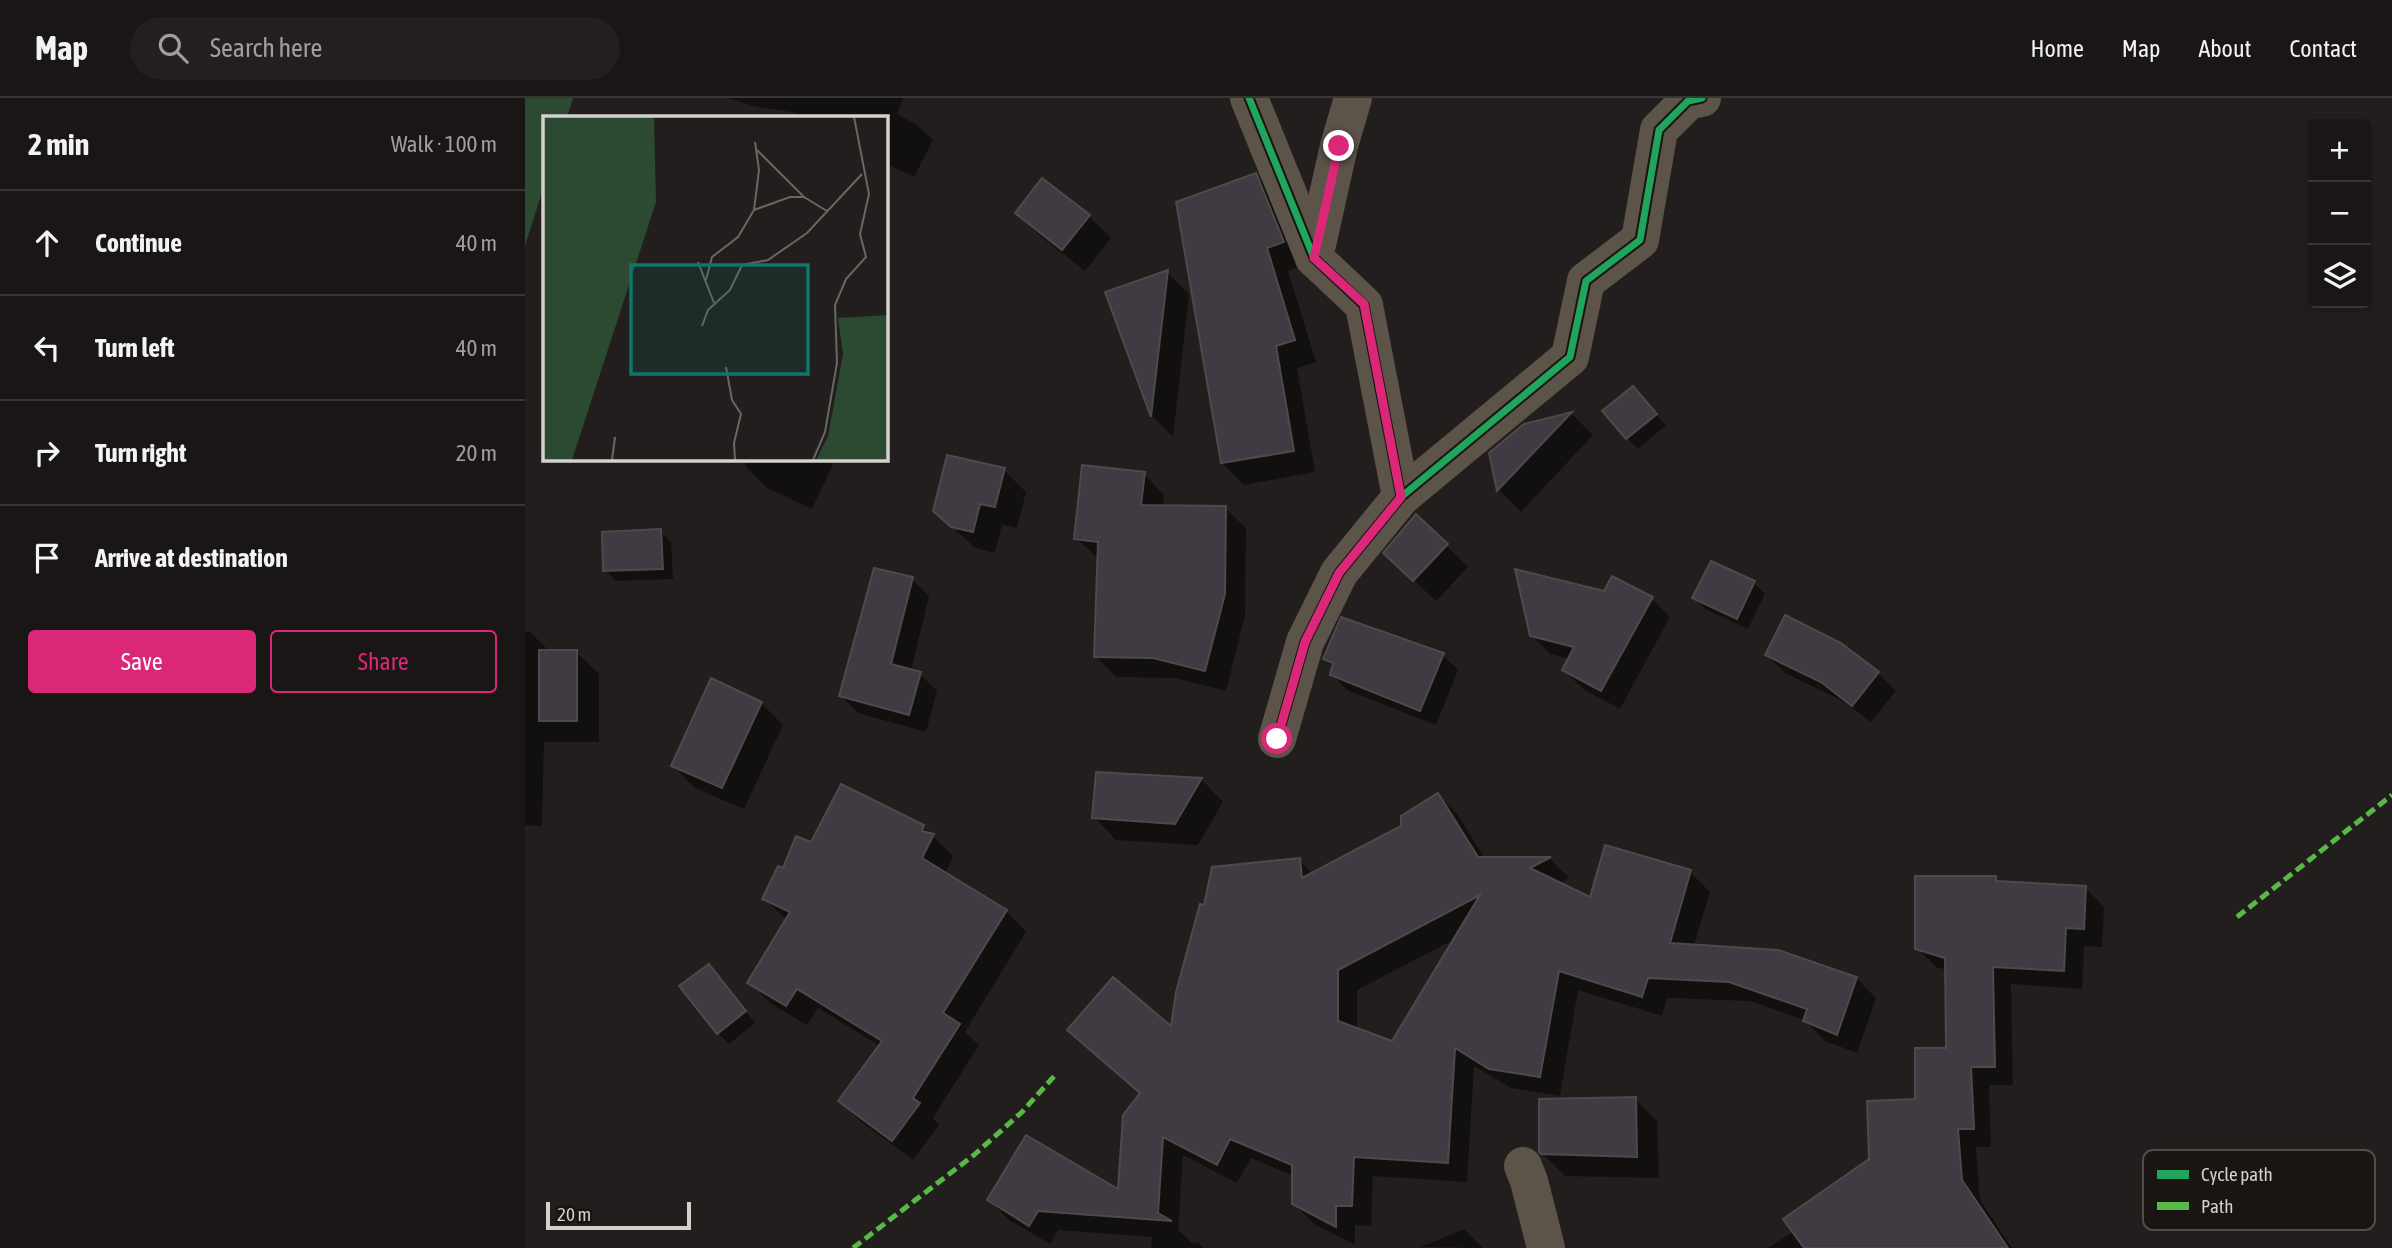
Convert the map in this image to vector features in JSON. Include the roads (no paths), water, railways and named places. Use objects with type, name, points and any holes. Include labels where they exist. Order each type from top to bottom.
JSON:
[{"type":"street","points":[[1249,98],[1314,258],[1364,304],[1401,497]]},
{"type":"street","points":[[1314,258],[1339,146],[1353,98]]},
{"type":"street","points":[[1277,739],[1305,642],[1339,573],[1401,497],[1570,357],[1586,281],[1640,240],[1659,130],[1689,101],[1702,98]]},
{"type":"street","points":[[1523,1166],[1546,1248]]}]
